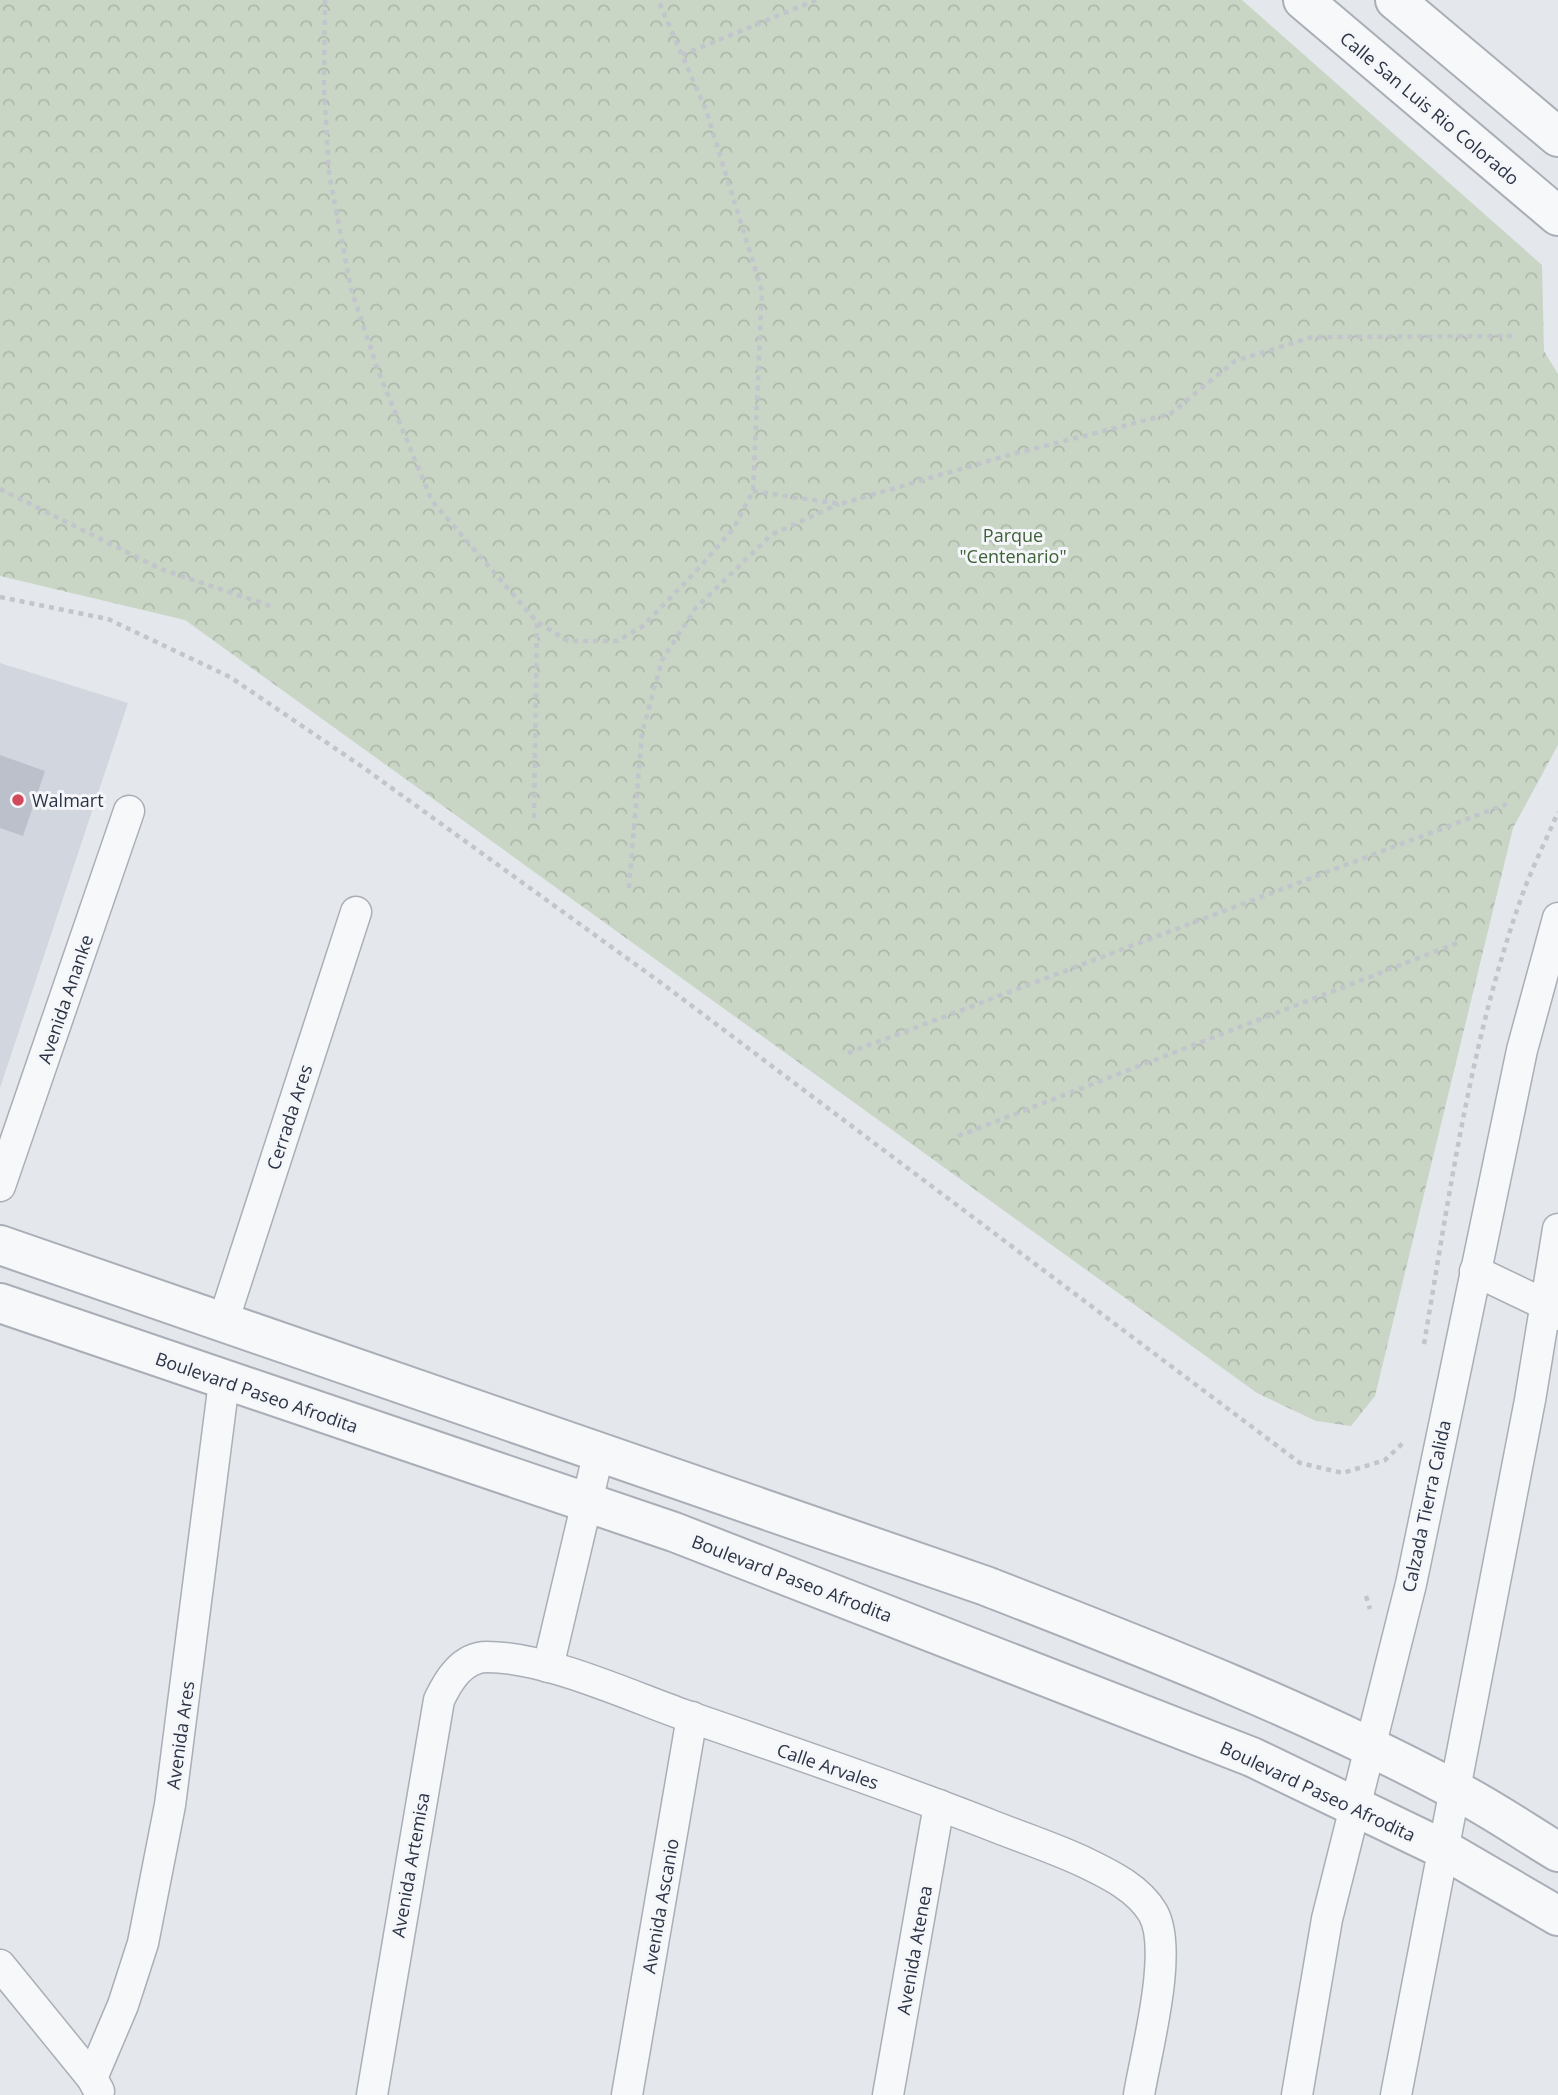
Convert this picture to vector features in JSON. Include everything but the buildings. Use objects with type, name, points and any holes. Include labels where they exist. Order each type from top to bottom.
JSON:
[{"type":"street","name":"Calle San Luis Rio Colorado","points":[[1303,0],[1558,216]]},
{"type":"street","points":[[1395,0],[1558,137]]},
{"type":"street","name":"Avenida Ananke","points":[[0,1186],[129,811]]},
{"type":"street","name":"Cerrada Ares","points":[[223,1322],[356,912]]},
{"type":"street","name":"Calzada Tierra Calida","points":[[1297,2095],[1327,1919],[1368,1746],[1411,1584],[1522,1050],[1558,918]]},
{"type":"street","points":[[1396,2095],[1530,1400],[1551,1310],[1557,1239]]},
{"type":"street","points":[[0,1245],[998,1590],[1248,1691],[1368,1746],[1456,1790],[1558,1852]]},
{"type":"street","points":[[1475,1271],[1551,1310]]},
{"type":"street","name":"Boulevard Paseo Afrodita","points":[[0,1303],[224,1382],[687,1537],[1252,1757],[1443,1849],[1558,1916]]},
{"type":"street","name":"Avenida Ares","points":[[97,2087],[142,1943],[170,1805],[224,1382]]},
{"type":"street","points":[[548,1667],[599,1451]]},
{"type":"street","name":"Calle Arvales","points":[[484,1656],[548,1667],[939,1805],[1084,1862],[1139,1895],[1154,1914],[1160,1935],[1162,1961],[1139,2095]]},
{"type":"street","name":"Avenida Artemisa","points":[[372,2095],[439,1700],[449,1679],[459,1669],[484,1656]]},
{"type":"street","name":"Avenida Ascanio","points":[[627,2095],[692,1717]]},
{"type":"street","name":"Avenida Atenea","points":[[888,2095],[939,1805]]},
{"type":"street","points":[[0,1965],[97,2087]]},
{"type":"path","points":[[325,0],[324,88],[328,173],[351,289],[379,373],[432,501],[537,622],[568,641],[617,641],[643,626],[733,529],[753,491],[762,291],[706,110],[658,0]]},
{"type":"path","points":[[682,55],[816,0]]},
{"type":"path","points":[[629,888],[642,733],[663,660],[695,609],[771,535],[840,504],[1009,455],[1170,414],[1235,361],[1312,337],[1516,336]]},
{"type":"path","points":[[0,489],[160,569],[273,607]]},
{"type":"path","points":[[753,491],[840,504]]},
{"type":"path","points":[[0,597],[108,620],[230,677],[364,768],[664,985],[1300,1463],[1343,1474],[1385,1460],[1399,1449],[1411,1432]]},
{"type":"path","points":[[534,818],[537,622]]},
{"type":"path","points":[[848,1053],[1507,804]]},
{"type":"path","points":[[1423,1353],[1463,1124],[1489,1005],[1524,890],[1558,812]]},
{"type":"path","points":[[958,1136],[1460,942]]},
{"type":"shaded area","points":[[0,663],[128,703],[0,1088]]},
{"type":"green space","name":"Parque \"Centenario\"","points":[[0,0],[1242,0],[1542,265],[1544,351],[1558,374],[1558,745],[1513,828],[1375,1396],[1351,1426],[1316,1421],[1257,1393],[185,620],[0,576]]},
{"type":"place","name":"Walmart","points":[[18,800]]}]
